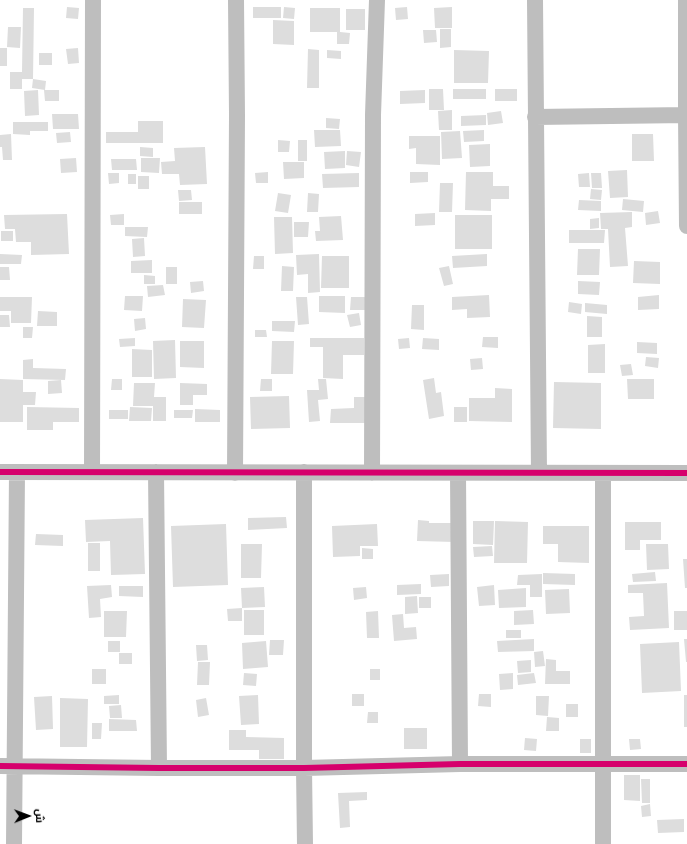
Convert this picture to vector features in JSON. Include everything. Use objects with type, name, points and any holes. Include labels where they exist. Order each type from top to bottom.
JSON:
[{"type":"street","points":[[92,472],[93,0]]},
{"type":"street","points":[[235,473],[237,123],[236,0]]},
{"type":"street","points":[[372,473],[373,123],[377,0]]},
{"type":"street","points":[[535,0],[539,473]]},
{"type":"street","points":[[686,0],[687,226]]},
{"type":"street","points":[[535,117],[686,115]]},
{"type":"street","points":[[0,472],[687,473]]},
{"type":"street","points":[[14,844],[7,766],[17,472]]},
{"type":"street","points":[[156,472],[159,768]]},
{"type":"street","points":[[304,472],[305,844]]},
{"type":"street","points":[[458,473],[460,764]]},
{"type":"street","points":[[603,473],[603,844]]},
{"type":"street","points":[[7,766],[304,768],[460,764],[687,764]]},
{"type":"building","points":[[67,7],[79,8],[78,19],[66,18]]},
{"type":"building","points":[[253,7],[281,7],[281,18],[253,18]]},
{"type":"building","points":[[284,7],[295,8],[294,19],[283,18]]},
{"type":"building","points":[[407,7],[408,19],[396,20],[395,8]]},
{"type":"building","points":[[452,7],[452,28],[435,28],[434,8]]},
{"type":"building","points":[[23,8],[34,8],[33,79],[22,79],[22,89],[10,89],[10,72],[22,72]]},
{"type":"building","points":[[310,8],[340,8],[340,32],[350,33],[349,44],[337,44],[337,32],[310,32]]},
{"type":"building","points":[[346,9],[365,9],[365,30],[346,30]]},
{"type":"building","points":[[273,20],[294,21],[294,45],[273,44]]},
{"type":"building","points":[[8,27],[21,27],[20,48],[7,47]]},
{"type":"building","points":[[440,29],[451,29],[451,47],[440,48]]},
{"type":"building","points":[[423,30],[436,30],[437,42],[424,43]]},
{"type":"building","points":[[0,48],[7,48],[7,66],[0,66]]},
{"type":"building","points":[[78,48],[79,63],[68,64],[66,49]]},
{"type":"building","points":[[308,49],[319,50],[319,88],[307,88]]},
{"type":"building","points":[[327,50],[341,51],[341,59],[327,58]]},
{"type":"building","points":[[454,50],[489,51],[488,83],[454,83]]},
{"type":"building","points":[[39,53],[52,53],[52,65],[39,65]]},
{"type":"building","points":[[33,79],[46,81],[45,90],[32,88]]},
{"type":"building","points":[[429,89],[443,89],[444,110],[429,110]]},
{"type":"building","points":[[453,89],[486,89],[486,99],[453,99]]},
{"type":"building","points":[[495,89],[517,89],[517,101],[495,101]]},
{"type":"building","points":[[38,90],[39,115],[25,116],[24,91]]},
{"type":"building","points":[[44,90],[59,90],[59,101],[45,101]]},
{"type":"building","points":[[425,90],[425,103],[400,104],[400,91]]},
{"type":"building","points":[[452,110],[452,130],[439,130],[438,111]]},
{"type":"building","points":[[501,111],[503,123],[488,125],[487,113]]},
{"type":"building","points":[[52,114],[78,114],[79,129],[53,129]]},
{"type":"building","points":[[486,115],[486,125],[461,126],[461,116]]},
{"type":"building","points":[[326,118],[340,119],[339,129],[326,128]]},
{"type":"building","points":[[138,121],[163,121],[163,143],[106,143],[106,132],[138,132]]},
{"type":"building","points":[[13,122],[48,122],[48,131],[30,131],[30,135],[13,134]]},
{"type":"building","points":[[314,130],[340,130],[341,146],[315,147]]},
{"type":"building","points":[[484,130],[484,141],[464,142],[463,131]]},
{"type":"building","points":[[460,131],[462,158],[442,159],[441,132]]},
{"type":"building","points":[[70,132],[71,142],[57,143],[56,133]]},
{"type":"building","points":[[11,134],[12,160],[3,160],[2,147],[0,147],[0,135]]},
{"type":"building","points":[[632,134],[653,134],[654,161],[632,161]]},
{"type":"building","points":[[409,136],[440,136],[440,165],[416,164],[416,148],[409,149]]},
{"type":"building","points":[[278,140],[290,141],[289,152],[278,152]]},
{"type":"building","points":[[298,140],[307,140],[307,161],[298,161]]},
{"type":"building","points":[[490,144],[490,166],[470,167],[469,145]]},
{"type":"building","points":[[140,147],[153,148],[153,157],[140,156]]},
{"type":"building","points":[[205,147],[207,184],[180,185],[179,174],[162,174],[161,162],[175,161],[174,148]]},
{"type":"building","points":[[345,151],[345,168],[325,169],[324,152]]},
{"type":"building","points":[[347,151],[361,152],[359,167],[346,165]]},
{"type":"building","points":[[76,158],[77,172],[61,173],[60,159]]},
{"type":"building","points":[[141,158],[160,158],[159,173],[141,172]]},
{"type":"building","points":[[111,159],[136,159],[137,170],[112,170]]},
{"type":"building","points":[[283,162],[304,162],[304,178],[284,179]]},
{"type":"building","points":[[627,170],[628,197],[610,198],[608,171]]},
{"type":"building","points":[[268,172],[268,183],[256,183],[255,173]]},
{"type":"building","points":[[410,172],[428,172],[428,182],[410,183]]},
{"type":"building","points":[[466,172],[493,172],[493,186],[509,186],[509,199],[491,199],[491,211],[465,210]]},
{"type":"building","points":[[108,173],[119,173],[119,183],[109,184]]},
{"type":"building","points":[[359,173],[359,187],[323,188],[322,174]]},
{"type":"building","points":[[589,173],[590,187],[579,187],[578,174]]},
{"type":"building","points":[[591,173],[601,173],[602,188],[592,188]]},
{"type":"building","points":[[128,174],[136,174],[136,184],[128,184]]},
{"type":"building","points":[[138,176],[149,176],[149,189],[138,189]]},
{"type":"building","points":[[440,183],[453,183],[452,212],[439,212]]},
{"type":"building","points":[[591,189],[602,190],[601,200],[590,199]]},
{"type":"building","points":[[178,190],[191,190],[192,200],[179,201]]},
{"type":"building","points":[[278,193],[291,195],[288,213],[275,211]]},
{"type":"building","points":[[308,193],[319,194],[318,212],[307,212]]},
{"type":"building","points":[[623,199],[644,201],[643,212],[622,210]]},
{"type":"building","points":[[579,200],[601,201],[601,211],[578,210]]},
{"type":"building","points":[[179,202],[202,202],[202,214],[179,214]]},
{"type":"building","points":[[658,211],[660,223],[646,225],[645,213]]},
{"type":"building","points":[[632,212],[632,227],[625,228],[628,266],[610,267],[608,229],[601,229],[600,213]]},
{"type":"building","points":[[435,213],[435,225],[415,226],[415,214]]},
{"type":"building","points":[[67,214],[69,254],[31,255],[31,242],[16,242],[15,229],[5,229],[4,215]]},
{"type":"building","points":[[124,214],[124,225],[111,225],[110,215]]},
{"type":"building","points":[[455,215],[492,215],[492,249],[455,249]]},
{"type":"building","points":[[341,216],[343,240],[316,241],[315,231],[320,231],[319,217]]},
{"type":"building","points":[[274,217],[292,217],[293,253],[275,254]]},
{"type":"building","points":[[599,218],[599,228],[590,229],[590,219]]},
{"type":"building","points":[[294,222],[309,222],[308,237],[294,237]]},
{"type":"building","points":[[125,227],[148,227],[147,237],[125,236]]},
{"type":"building","points":[[569,230],[605,230],[604,243],[569,243]]},
{"type":"building","points":[[1,231],[13,231],[13,241],[1,241]]},
{"type":"building","points":[[144,238],[145,256],[133,257],[132,239]]},
{"type":"building","points":[[578,249],[600,249],[599,275],[577,275]]},
{"type":"building","points":[[0,254],[22,255],[21,264],[0,264]]},
{"type":"building","points":[[319,254],[320,292],[308,293],[308,274],[297,275],[296,255]]},
{"type":"building","points":[[487,254],[487,266],[453,268],[452,256]]},
{"type":"building","points":[[254,256],[264,256],[264,269],[253,269]]},
{"type":"building","points":[[322,256],[349,256],[349,288],[321,288]]},
{"type":"building","points":[[152,260],[152,273],[131,273],[131,261]]},
{"type":"building","points":[[634,261],[660,262],[660,284],[633,283]]},
{"type":"building","points":[[282,266],[294,267],[293,291],[281,291]]},
{"type":"building","points":[[449,266],[453,284],[444,286],[439,268]]},
{"type":"building","points":[[0,267],[9,267],[10,280],[0,280]]},
{"type":"building","points":[[166,267],[177,267],[177,284],[166,284]]},
{"type":"building","points":[[144,275],[155,276],[155,284],[144,284]]},
{"type":"building","points":[[203,281],[204,291],[191,293],[190,282]]},
{"type":"building","points":[[578,281],[600,282],[599,295],[578,294]]},
{"type":"building","points":[[163,285],[165,295],[148,297],[147,286]]},
{"type":"building","points":[[489,295],[490,317],[467,318],[467,309],[452,310],[452,297]]},
{"type":"building","points":[[659,295],[659,309],[638,310],[638,297]]},
{"type":"building","points":[[125,296],[143,296],[142,311],[124,310]]},
{"type":"building","points":[[319,296],[345,296],[345,313],[319,312]]},
{"type":"building","points":[[0,297],[32,297],[31,323],[11,323],[11,311],[0,311]]},
{"type":"building","points":[[296,297],[307,297],[309,324],[298,325]]},
{"type":"building","points":[[351,297],[365,297],[365,310],[350,310]]},
{"type":"building","points":[[183,299],[206,300],[204,328],[182,327]]},
{"type":"building","points":[[569,302],[582,304],[581,314],[568,312]]},
{"type":"building","points":[[585,303],[607,305],[607,314],[585,312]]},
{"type":"building","points":[[412,305],[424,305],[424,330],[411,329]]},
{"type":"building","points":[[38,311],[57,312],[57,326],[37,326]]},
{"type":"building","points":[[359,313],[361,325],[350,327],[347,315]]},
{"type":"building","points":[[0,315],[9,315],[10,327],[0,327]]},
{"type":"building","points":[[587,316],[602,317],[602,337],[587,337]]},
{"type":"building","points":[[145,318],[146,329],[135,331],[134,319]]},
{"type":"building","points":[[272,321],[295,321],[294,332],[272,331]]},
{"type":"building","points":[[23,327],[33,327],[32,338],[23,338]]},
{"type":"building","points":[[255,330],[266,330],[267,337],[255,337]]},
{"type":"building","points":[[483,337],[498,337],[498,348],[482,347]]},
{"type":"building","points":[[135,338],[135,346],[120,347],[119,339]]},
{"type":"building","points":[[310,338],[364,338],[364,355],[343,355],[343,379],[323,378],[323,347],[310,347]]},
{"type":"building","points":[[409,338],[410,348],[399,349],[398,339]]},
{"type":"building","points":[[423,338],[439,339],[439,350],[422,349]]},
{"type":"building","points":[[175,340],[176,378],[154,379],[153,341]]},
{"type":"building","points":[[180,341],[204,341],[204,368],[180,367]]},
{"type":"building","points":[[272,341],[294,341],[293,374],[271,374]]},
{"type":"building","points":[[637,342],[657,343],[657,354],[637,353]]},
{"type":"building","points":[[605,344],[605,373],[588,373],[588,345]]},
{"type":"building","points":[[132,349],[152,350],[152,377],[132,377]]},
{"type":"building","points":[[646,357],[659,358],[658,368],[645,366]]},
{"type":"building","points":[[482,358],[483,369],[471,370],[470,359]]},
{"type":"building","points":[[33,359],[33,368],[66,369],[65,380],[23,379],[23,360]]},
{"type":"building","points":[[631,364],[633,375],[622,376],[620,365]]},
{"type":"building","points":[[434,378],[436,393],[441,392],[444,416],[429,419],[423,380]]},
{"type":"building","points":[[0,379],[23,380],[23,392],[36,392],[35,405],[23,405],[23,422],[0,422]]},
{"type":"building","points":[[112,379],[122,379],[122,390],[111,390]]},
{"type":"building","points":[[261,379],[272,379],[272,391],[260,391]]},
{"type":"building","points":[[318,379],[326,379],[328,399],[318,400],[320,421],[309,422],[307,390],[319,390]]},
{"type":"building","points":[[627,379],[654,379],[654,399],[628,399]]},
{"type":"building","points":[[61,380],[62,393],[48,394],[48,381]]},
{"type":"building","points":[[554,382],[601,383],[601,429],[553,428]]},
{"type":"building","points":[[134,383],[155,383],[154,397],[166,397],[166,421],[153,421],[153,406],[133,406]]},
{"type":"building","points":[[180,383],[207,384],[207,395],[193,395],[193,405],[180,405]]},
{"type":"building","points":[[495,388],[512,389],[512,422],[469,421],[469,398],[495,398]]},
{"type":"building","points":[[289,396],[290,428],[251,429],[250,397]]},
{"type":"building","points":[[354,397],[365,397],[365,423],[330,423],[331,409],[354,408]]},
{"type":"building","points":[[27,407],[79,408],[79,422],[53,422],[53,430],[27,430]]},
{"type":"building","points":[[130,407],[152,408],[151,421],[129,421]]},
{"type":"building","points":[[454,407],[467,407],[467,422],[454,422]]},
{"type":"building","points":[[195,409],[220,410],[220,422],[195,422]]},
{"type":"building","points":[[109,410],[128,410],[128,419],[109,419]]},
{"type":"building","points":[[174,410],[193,410],[192,418],[174,418]]},
{"type":"building","points":[[286,517],[287,528],[248,530],[248,518]]},
{"type":"building","points":[[143,518],[145,574],[111,575],[110,541],[86,542],[85,520]]},
{"type":"building","points":[[418,520],[429,521],[429,523],[456,523],[455,542],[417,541]]},
{"type":"building","points":[[473,521],[494,521],[493,545],[473,544]]},
{"type":"building","points":[[495,521],[528,522],[527,563],[494,563]]},
{"type":"building","points":[[625,522],[661,522],[661,540],[640,540],[640,550],[625,550]]},
{"type":"building","points":[[226,524],[228,585],[173,587],[171,526]]},
{"type":"building","points":[[377,524],[378,546],[360,546],[360,556],[333,557],[332,526]]},
{"type":"building","points":[[543,526],[589,526],[589,563],[558,562],[558,544],[543,544]]},
{"type":"building","points":[[36,534],[63,535],[63,546],[35,545]]},
{"type":"building","points":[[88,543],[100,543],[100,571],[88,571]]},
{"type":"building","points":[[241,544],[262,544],[261,578],[241,578]]},
{"type":"building","points":[[646,544],[668,544],[669,569],[647,570]]},
{"type":"building","points":[[492,546],[493,556],[474,557],[473,547]]},
{"type":"building","points":[[362,548],[373,549],[373,559],[362,559]]},
{"type":"building","points":[[683,559],[687,559],[687,588],[685,588]]},
{"type":"building","points":[[655,572],[656,581],[633,582],[632,574]]},
{"type":"building","points":[[543,573],[575,574],[575,585],[543,584]]},
{"type":"building","points":[[449,574],[449,586],[431,587],[430,575]]},
{"type":"building","points":[[542,574],[542,597],[530,597],[530,585],[517,585],[518,575]]},
{"type":"building","points":[[667,583],[669,628],[630,630],[629,617],[644,616],[643,593],[628,593],[628,585]]},
{"type":"building","points":[[421,584],[421,594],[397,595],[397,585]]},
{"type":"building","points":[[111,585],[112,597],[100,599],[101,617],[89,618],[87,586]]},
{"type":"building","points":[[494,585],[495,605],[479,606],[477,587]]},
{"type":"building","points":[[119,586],[143,586],[143,597],[119,596]]},
{"type":"building","points":[[264,587],[265,607],[242,608],[241,588]]},
{"type":"building","points":[[366,587],[367,598],[354,600],[353,588]]},
{"type":"building","points":[[526,588],[526,607],[499,608],[498,590]]},
{"type":"building","points":[[569,589],[570,613],[546,614],[545,590]]},
{"type":"building","points":[[417,596],[418,613],[405,614],[405,597]]},
{"type":"building","points":[[419,597],[431,597],[431,608],[419,608]]},
{"type":"building","points":[[242,608],[242,621],[228,621],[227,609]]},
{"type":"building","points":[[244,610],[264,610],[264,635],[244,635]]},
{"type":"building","points":[[533,610],[534,624],[514,625],[514,611]]},
{"type":"building","points":[[104,611],[127,611],[126,637],[104,637]]},
{"type":"building","points":[[378,611],[379,638],[367,638],[366,612]]},
{"type":"building","points":[[674,611],[687,611],[687,630],[674,630]]},
{"type":"building","points":[[403,614],[404,628],[416,627],[417,639],[394,641],[392,615]]},
{"type":"building","points":[[506,630],[521,630],[521,638],[506,638]]},
{"type":"building","points":[[534,639],[534,651],[498,652],[497,641]]},
{"type":"building","points":[[684,639],[687,639],[687,662],[686,662]]},
{"type":"building","points":[[270,640],[284,640],[283,655],[269,655]]},
{"type":"building","points":[[108,641],[120,641],[120,652],[108,652]]},
{"type":"building","points":[[266,641],[268,667],[243,669],[242,643]]},
{"type":"building","points":[[679,642],[681,691],[642,693],[640,644]]},
{"type":"building","points":[[196,645],[207,645],[208,660],[197,661]]},
{"type":"building","points":[[543,651],[545,666],[535,667],[534,652]]},
{"type":"building","points":[[119,653],[132,653],[132,664],[119,664]]},
{"type":"building","points":[[546,659],[556,660],[556,671],[570,671],[570,684],[545,684]]},
{"type":"building","points":[[531,660],[531,672],[518,673],[517,661]]},
{"type":"building","points":[[198,662],[210,662],[209,685],[197,685]]},
{"type":"building","points":[[92,669],[106,669],[106,684],[92,684]]},
{"type":"building","points":[[370,669],[380,669],[380,680],[370,680]]},
{"type":"building","points":[[244,673],[257,674],[256,686],[243,685]]},
{"type":"building","points":[[513,673],[513,689],[500,690],[499,674]]},
{"type":"building","points":[[534,673],[536,683],[518,685],[517,675]]},
{"type":"building","points":[[352,694],[364,694],[364,706],[352,706]]},
{"type":"building","points":[[479,694],[491,694],[491,707],[478,706]]},
{"type":"building","points":[[119,695],[119,704],[104,704],[104,696]]},
{"type":"building","points":[[258,695],[259,724],[241,725],[239,696]]},
{"type":"building","points":[[684,695],[687,695],[687,727],[684,727]]},
{"type":"building","points":[[52,696],[53,729],[36,730],[34,697]]},
{"type":"building","points":[[536,696],[549,696],[548,716],[536,715]]},
{"type":"building","points":[[60,698],[88,699],[87,747],[60,747]]},
{"type":"building","points":[[206,698],[209,715],[198,717],[196,700]]},
{"type":"building","points":[[566,704],[578,704],[578,717],[566,717]]},
{"type":"building","points":[[121,705],[122,718],[110,718],[109,706]]},
{"type":"building","points":[[368,712],[378,712],[378,723],[367,723]]},
{"type":"building","points":[[547,717],[559,718],[559,731],[546,731]]},
{"type":"building","points":[[109,719],[136,720],[137,731],[109,731]]},
{"type":"building","points":[[92,723],[102,723],[101,739],[92,739]]},
{"type":"building","points":[[404,728],[427,728],[427,749],[404,749]]},
{"type":"building","points":[[229,730],[246,730],[246,737],[284,738],[284,759],[259,759],[259,750],[229,750]]},
{"type":"building","points":[[525,738],[537,739],[536,751],[524,750]]},
{"type":"building","points":[[580,739],[591,739],[591,753],[580,753]]},
{"type":"building","points":[[629,739],[640,739],[641,749],[630,750]]},
{"type":"building","points":[[624,775],[640,775],[640,801],[624,800]]},
{"type":"building","points":[[641,779],[650,779],[650,803],[642,803]]},
{"type":"building","points":[[367,792],[367,800],[349,801],[350,827],[340,828],[338,793]]},
{"type":"building","points":[[650,804],[651,816],[642,817],[641,806]]},
{"type":"building","points":[[684,819],[684,832],[658,833],[657,820]]},
{"type":"cycle path","points":[[0,472],[687,473]]},
{"type":"cycle path","points":[[0,766],[304,768],[460,764],[687,764]]}]
